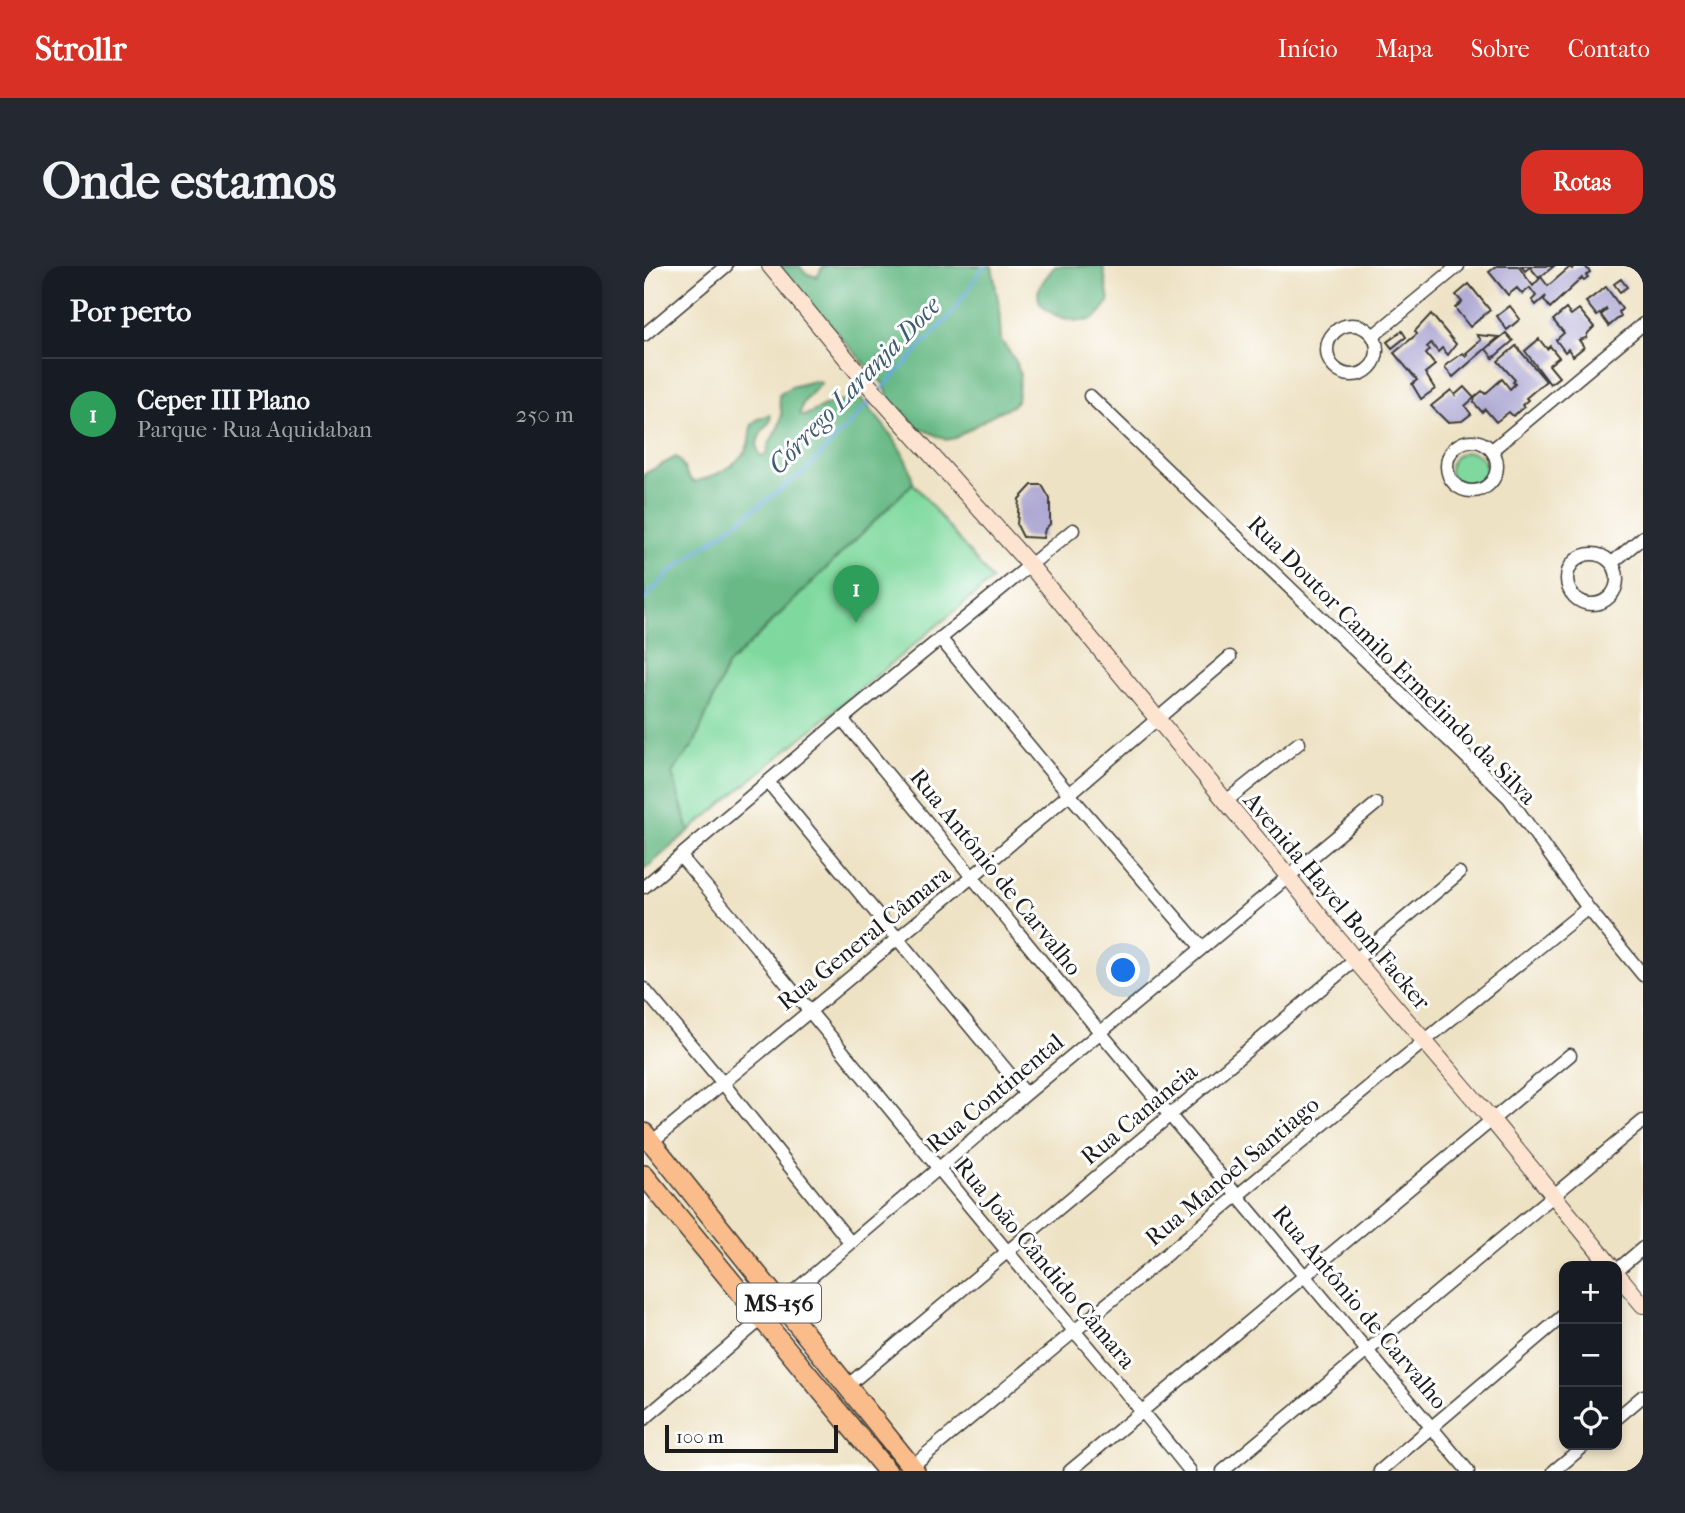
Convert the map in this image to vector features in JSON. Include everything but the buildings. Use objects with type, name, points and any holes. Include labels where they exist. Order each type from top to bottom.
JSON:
[{"type":"main road","name":"MS-156","points":[[646,1141],[847,1386],[911,1469]]},
{"type":"main road","points":[[644,1175],[887,1471]]},
{"type":"street","points":[[644,335],[726,266]]},
{"type":"street","name":"Avenida Hayel Bom Facker","points":[[770,266],[865,381],[1029,564],[1607,1261]]},
{"type":"street","points":[[1373,336],[1458,266]]},
{"type":"street","points":[[1492,450],[1643,324]]},
{"type":"street","points":[[1351,325],[1367,330],[1373,336],[1377,344],[1376,360],[1365,372],[1357,375],[1341,374],[1329,363],[1327,346],[1335,331],[1351,325]]},
{"type":"street","name":"Rua Doutor Camilo Ermelindo da Silva","points":[[1090,396],[1509,798],[1588,908],[1643,975]]},
{"type":"street","points":[[1469,440],[1478,441],[1492,450],[1497,466],[1492,482],[1485,488],[1469,492],[1453,484],[1446,470],[1449,454],[1455,447],[1469,440]]},
{"type":"street","points":[[644,887],[842,719],[1073,530]]},
{"type":"street","points":[[1612,563],[1643,537]]},
{"type":"street","points":[[1597,554],[1612,563],[1617,578],[1613,593],[1608,599],[1593,604],[1585,603],[1571,594],[1567,578],[1569,569],[1580,557],[1597,554]]},
{"type":"street","points":[[940,638],[1069,794],[1202,947]]},
{"type":"street","name":"Rua General Câmara","points":[[646,1141],[899,938],[1230,657]]},
{"type":"street","name":"Rua Antônio de Carvalho","points":[[842,719],[1468,1471]]},
{"type":"street","points":[[1225,802],[1299,743]]},
{"type":"street","points":[[768,782],[1026,1094]]},
{"type":"street","name":"Rua Continental","points":[[644,1419],[1026,1094],[1287,875],[1376,804]]},
{"type":"street","name":"Rua João Cândido Câmara","points":[[681,857],[811,1010],[938,1168],[1190,1471]]},
{"type":"street","name":"Rua Cananeia","points":[[847,1386],[1459,873]]},
{"type":"street","name":"Rua Manoel Santiago","points":[[911,1469],[1423,1041],[1588,908]]},
{"type":"street","points":[[644,989],[850,1242]]},
{"type":"street","points":[[1070,1471],[1570,1055]]},
{"type":"street","points":[[1223,1471],[1643,1121]]},
{"type":"street","points":[[1622,1267],[1643,1248]]},
{"type":"street","points":[[1622,1278],[1643,1305]]},
{"type":"street","points":[[1380,1471],[1559,1319]]},
{"type":"street","points":[[1622,1414],[1643,1396]]},
{"type":"street","points":[[1554,1471],[1579,1450]]},
{"type":"green space","points":[[767,266],[800,266],[805,273],[817,277],[823,266],[992,266],[999,305],[1001,340],[1015,360],[1020,374],[1017,401],[955,438],[946,440],[914,425],[888,397],[885,386],[834,330]]},
{"type":"green space","points":[[1055,266],[1103,266],[1109,301],[1098,315],[1089,320],[1073,320],[1055,315],[1042,305],[1038,297],[1039,289]]},
{"type":"green space","points":[[814,381],[821,383],[803,403],[800,414],[804,416],[829,404],[859,396],[899,448],[913,483],[727,666],[694,744],[672,773],[689,831],[644,870],[644,474],[676,457],[694,482],[716,474],[729,467],[745,451],[755,421],[770,415],[771,420],[759,437],[757,446],[760,456],[766,455],[780,423],[779,395],[791,387]]},
{"type":"green space","points":[[1468,452],[1480,458],[1486,470],[1480,482],[1468,488],[1456,482],[1450,470],[1456,458]]},
{"type":"green space","points":[[913,483],[992,580],[689,831],[671,773],[694,744],[727,666]]},
{"type":"waterway","name":"Córrego Laranja Doce","points":[[880,391],[950,316],[984,266]]},
{"type":"waterway","name":"Córrego Laranja Doce","points":[[644,600],[669,573],[805,471],[873,399]]},
{"type":"place","name":"Ceper III Plano","points":[[856,623]]}]
